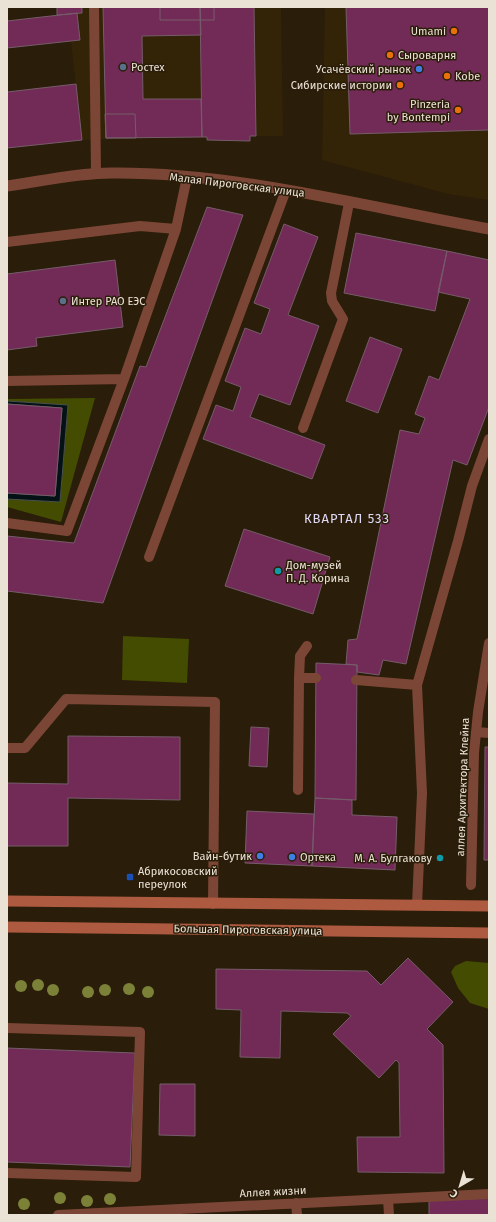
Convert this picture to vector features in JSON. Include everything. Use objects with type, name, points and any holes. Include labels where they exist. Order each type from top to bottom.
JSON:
[{"type":"main road","points":[[7,901],[489,906]]},
{"type":"main road","name":"Большая Пироговская улица","points":[[7,927],[489,933]]},
{"type":"street","name":"Малая Пироговская улица","points":[[7,186],[96,174],[187,177],[286,190],[489,229]]},
{"type":"lane","points":[[94,7],[96,174]]},
{"type":"lane","points":[[7,523],[67,531],[124,379],[176,229],[187,177]]},
{"type":"lane","points":[[149,557],[286,190]]},
{"type":"lane","points":[[303,428],[343,319],[332,301],[331,293],[349,203]]},
{"type":"lane","points":[[7,242],[140,226],[176,229]]},
{"type":"lane","points":[[7,381],[124,379]]},
{"type":"lane","points":[[417,905],[422,793],[417,684],[458,541],[472,486],[489,439]]},
{"type":"lane","name":"аллея Архитектора Клейна","points":[[471,885],[476,732],[489,643]]},
{"type":"lane","points":[[298,790],[300,656],[308,646]]},
{"type":"lane","points":[[299,678],[316,678]]},
{"type":"lane","points":[[356,680],[417,684]]},
{"type":"lane","points":[[7,748],[25,748],[66,699],[214,702],[213,904]]},
{"type":"lane","points":[[476,732],[489,733]]},
{"type":"lane","points":[[7,1028],[140,1032],[136,1177],[7,1173]]},
{"type":"lane","name":"Аллея жизни","points":[[58,1215],[489,1194]]},
{"type":"lane","points":[[388,1199],[389,1215]]},
{"type":"lane","points":[[296,1203],[297,1215]]},
{"type":"shaded area","points":[[82,7],[281,7],[283,136],[250,136],[250,141],[207,140],[207,137],[82,140],[71,41],[77,13],[82,13]]},
{"type":"shaded area","name":"Усачёвский рынок","points":[[325,7],[489,7],[489,200],[448,194],[322,160]]},
{"type":"shaded area","points":[[7,401],[68,405],[60,502],[7,499],[7,493],[55,496],[62,408],[7,404]]},
{"type":"green space","points":[[95,398],[61,522],[7,507],[7,499],[60,502],[68,406],[7,401],[7,399]]},
{"type":"green space","points":[[123,636],[189,639],[187,683],[122,680]]},
{"type":"green space","points":[[466,961],[489,963],[489,1009],[470,1003],[458,988],[451,972],[455,966]]},
{"type":"building","points":[[57,7],[82,7],[82,13],[57,15]]},
{"type":"building","name":"Ростех","points":[[103,7],[200,7],[201,35],[142,36],[143,99],[201,99],[202,137],[106,138]]},
{"type":"building","points":[[160,7],[214,7],[214,20],[160,20]]},
{"type":"building","points":[[200,7],[254,7],[256,136],[250,136],[250,141],[207,140],[207,137],[202,137]]},
{"type":"building","name":"Усачёвский рынок","points":[[346,7],[489,7],[489,130],[350,134]]},
{"type":"building","points":[[77,13],[80,40],[7,48],[7,21]]},
{"type":"building","points":[[76,84],[82,140],[7,148],[7,92]]},
{"type":"building","points":[[105,114],[135,114],[136,138],[106,138]]},
{"type":"building","points":[[207,207],[243,215],[103,603],[7,591],[7,536],[74,543],[140,366],[146,367]]},
{"type":"building","points":[[284,224],[318,237],[288,315],[319,326],[290,405],[259,394],[250,417],[325,445],[312,479],[203,439],[216,405],[233,411],[241,387],[225,381],[245,328],[261,334],[270,309],[254,303]]},
{"type":"building","points":[[356,233],[447,251],[435,311],[344,293]]},
{"type":"building","points":[[447,251],[489,260],[489,407],[467,465],[453,460],[406,664],[383,660],[379,675],[357,672],[357,665],[346,664],[348,640],[357,639],[400,430],[419,434],[425,418],[415,414],[429,376],[439,380],[470,299],[438,292]]},
{"type":"building","name":"Интер РАО ЕЭС","points":[[115,260],[123,327],[36,338],[37,346],[7,350],[7,274]]},
{"type":"building","points":[[370,337],[402,349],[378,413],[346,401]]},
{"type":"building","points":[[7,404],[62,408],[55,496],[7,493]]},
{"type":"building","name":"Дом-музей П. Д. Корина","points":[[244,529],[330,557],[313,614],[225,586]]},
{"type":"building","points":[[316,663],[357,665],[356,800],[315,798]]},
{"type":"building","points":[[251,727],[269,728],[267,767],[249,766]]},
{"type":"building","points":[[68,736],[180,737],[180,800],[68,798],[68,846],[7,846],[7,783],[68,784]]},
{"type":"building","points":[[485,747],[489,747],[489,860],[484,860]]},
{"type":"building","points":[[315,798],[352,800],[352,815],[397,817],[395,870],[312,866]]},
{"type":"building","points":[[247,811],[314,814],[312,866],[245,863]]},
{"type":"building","points":[[408,958],[453,1002],[427,1029],[443,1045],[444,1173],[358,1172],[357,1137],[400,1137],[399,1063],[396,1060],[379,1078],[333,1034],[351,1016],[347,1013],[281,1011],[280,1058],[240,1057],[241,1010],[216,1009],[216,969],[367,971],[381,985]]},
{"type":"building","points":[[7,1048],[135,1053],[130,1167],[7,1162]]},
{"type":"building","points":[[160,1084],[195,1084],[195,1136],[159,1135]]},
{"type":"building","points":[[489,1198],[489,1215],[429,1215],[429,1200]]},
{"type":"place","name":"Umami","points":[[454,31]]},
{"type":"place","name":"Сыроварня","points":[[390,55]]},
{"type":"place","name":"Ростех","points":[[123,67]]},
{"type":"place","name":"Усачёвский рынок","points":[[419,69]]},
{"type":"place","name":"Kobe","points":[[447,76]]},
{"type":"place","name":"Сибирские истории","points":[[400,85]]},
{"type":"place","name":"Pinzeria by Bontempi","points":[[458,110]]},
{"type":"place","name":"Интер РАО ЕЭС","points":[[63,301]]},
{"type":"place","name":"Дом-музей П. Д. Корина","points":[[278,571]]},
{"type":"place","name":"Вайн-бутик","points":[[260,856]]},
{"type":"place","name":"Ортека","points":[[292,857]]},
{"type":"place","name":"М. А. Булгакову","points":[[440,858]]},
{"type":"place","name":"Абрикосовский переулок","points":[[130,877]]},
{"type":"district","name":"КВАРТАЛ 533","points":[[347,518]]}]
